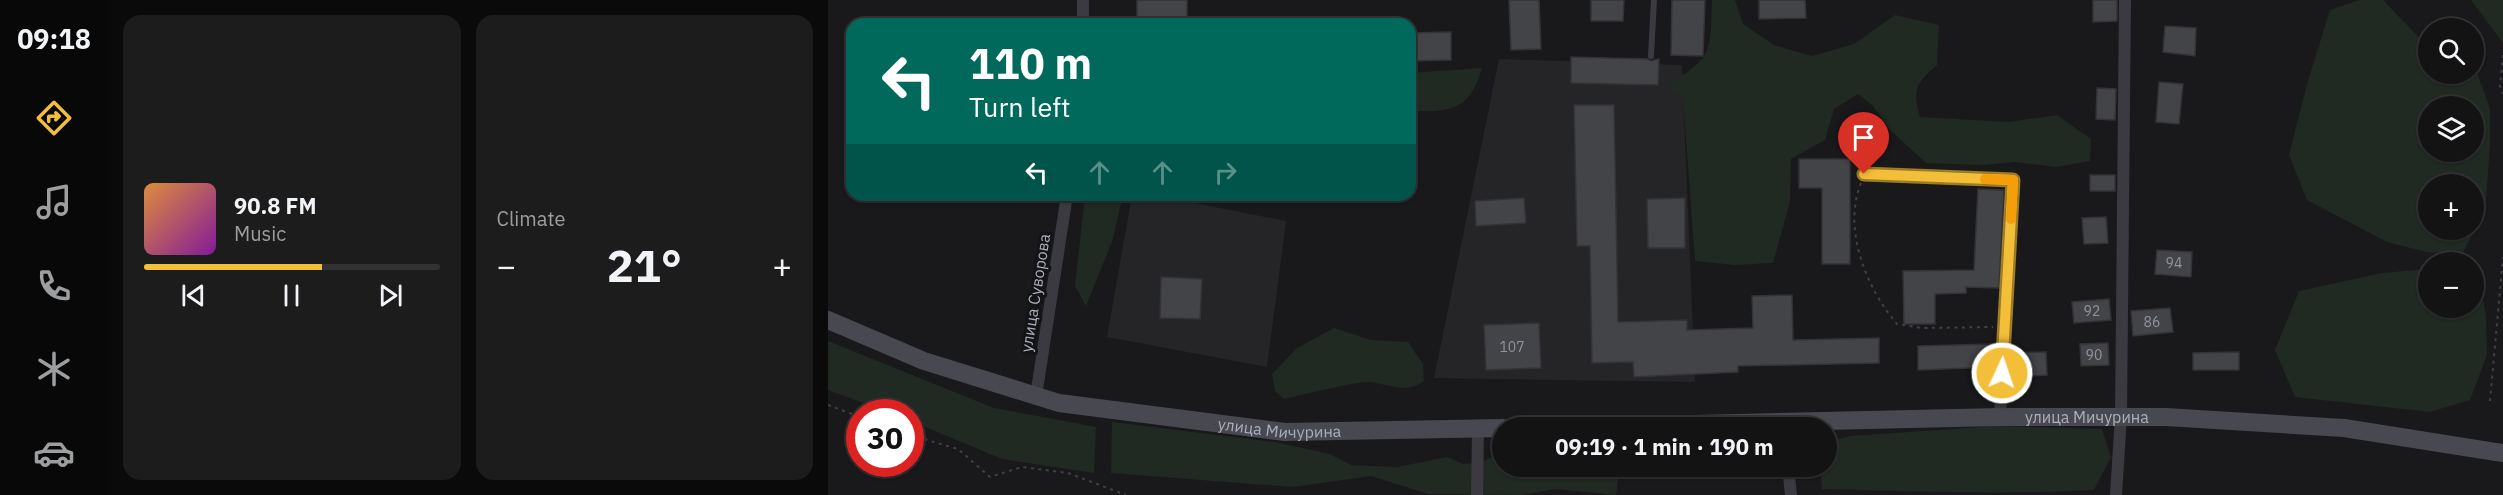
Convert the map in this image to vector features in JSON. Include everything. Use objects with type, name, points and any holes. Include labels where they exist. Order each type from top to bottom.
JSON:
[{"type":"main road","name":"улица Мичурина","points":[[828,320],[924,361],[1059,403],[1285,432],[1492,428]]},
{"type":"main road","name":"улица Мичурина","points":[[1837,423],[2000,417],[2121,416],[2344,428],[2503,453]]},
{"type":"street","points":[[1083,0],[1083,18]]},
{"type":"street","points":[[2116,495],[2121,416],[2126,0]]},
{"type":"street","points":[[1864,174],[2013,180],[2000,417]]},
{"type":"street","name":"улица Суворова","points":[[1036,396],[1067,201]]},
{"type":"street","points":[[1477,495],[1478,429]]},
{"type":"street","points":[[1789,477],[1791,495]]},
{"type":"lane","points":[[1651,56],[1653,0]]},
{"type":"path","points":[[2503,55],[2500,86],[2503,94]]},
{"type":"path","points":[[1864,174],[1857,192],[1855,214],[1860,258],[1870,286],[1897,324],[1921,328],[1950,329],[1973,326],[2005,328]]},
{"type":"path","points":[[2490,401],[2503,257]]},
{"type":"path","points":[[828,405],[846,412]]},
{"type":"path","points":[[924,439],[958,449],[990,477],[1022,467],[1068,473],[1126,495]]},
{"type":"shaded area","points":[[1712,0],[1735,0],[1743,24],[1774,45],[1812,56],[1854,44],[1895,15],[1939,25],[1937,65],[1920,82],[1916,93],[1920,117],[2009,122],[2057,115],[2091,139],[2090,161],[2056,167],[2015,162],[1983,165],[1926,163],[1890,130],[1872,105],[1858,94],[1834,109],[1825,140],[1791,159],[1790,202],[1773,263],[1735,265],[1695,261],[1683,98],[1667,86],[1694,67],[1706,52],[1711,32]]},
{"type":"shaded area","points":[[2359,0],[2383,0],[2418,37],[2418,84],[2481,84],[2490,109],[2490,147],[2484,213],[2484,174],[2418,174],[2418,240],[2469,240],[2463,252],[2426,252],[2387,242],[2307,200],[2289,155],[2307,84],[2330,10]]},
{"type":"shaded area","points":[[2471,0],[2503,0],[2503,43]]},
{"type":"shaded area","points":[[1499,59],[1682,65],[1695,382],[1434,378]]},
{"type":"shaded area","points":[[1482,68],[1471,93],[1464,101],[1456,106],[1436,111],[1416,111],[1416,73]]},
{"type":"shaded area","points":[[1084,201],[1122,201],[1113,239],[1086,306],[1075,286]]},
{"type":"shaded area","points":[[1131,201],[1184,201],[1286,221],[1267,367],[1107,337]]},
{"type":"shaded area","points":[[2418,270],[2418,318],[2484,318],[2484,305],[2487,355],[2470,400],[2430,412],[2295,397],[2275,350],[2299,291],[2382,273]]},
{"type":"shaded area","points":[[1334,328],[1371,340],[1408,342],[1423,364],[1424,381],[1405,388],[1363,382],[1284,399],[1275,391],[1272,374],[1297,348]]},
{"type":"shaded area","points":[[828,341],[994,408],[1096,427],[1094,473],[1002,459],[924,426],[924,399],[853,399],[828,390]]},
{"type":"shaded area","points":[[1112,422],[1275,442],[1330,454],[1351,465],[1397,467],[1447,457],[1463,464],[1482,462],[1492,457],[1492,477],[1619,477],[1616,495],[1556,489],[1521,495],[1428,494],[1371,476],[1293,487],[1111,473]]},
{"type":"shaded area","points":[[1996,426],[2102,429],[2111,457],[2094,490],[1924,492],[1822,489],[1821,477],[1837,477],[1837,439],[1850,436]]},
{"type":"building","points":[[1137,0],[1187,0],[1187,18],[1137,18]]},
{"type":"building","points":[[1509,0],[1539,0],[1541,49],[1511,50]]},
{"type":"building","points":[[1591,0],[1624,0],[1623,21],[1591,21]]},
{"type":"building","points":[[1672,0],[1705,0],[1703,56],[1671,55]]},
{"type":"building","points":[[1759,0],[1805,0],[1806,18],[1759,19]]},
{"type":"building","points":[[2093,0],[2117,0],[2117,21],[2093,22]]},
{"type":"building","points":[[2165,26],[2196,28],[2195,56],[2163,52]]},
{"type":"building","points":[[1451,32],[1451,60],[1416,61],[1416,33]]},
{"type":"building","points":[[1571,57],[1651,61],[1659,59],[1658,85],[1571,83]]},
{"type":"building","points":[[2159,82],[2183,84],[2179,124],[2156,122]]},
{"type":"building","points":[[2097,88],[2116,89],[2115,120],[2096,119]]},
{"type":"building","points":[[1574,105],[1614,105],[1618,322],[1687,320],[1687,330],[1753,328],[1752,296],[1792,295],[1793,340],[1879,338],[1879,363],[1738,366],[1738,372],[1634,377],[1633,362],[1592,363],[1590,246],[1577,246]]},
{"type":"building","points":[[1799,159],[1850,159],[1850,264],[1822,264],[1822,188],[1799,188]]},
{"type":"building","points":[[2090,175],[2115,175],[2115,191],[2090,191]]},
{"type":"building","points":[[1978,189],[2004,190],[1999,288],[1966,287],[1966,293],[1935,294],[1935,324],[1904,324],[1903,271],[1974,270]]},
{"type":"building","points":[[1524,198],[1526,223],[1476,226],[1475,201]]},
{"type":"building","points":[[1685,198],[1685,248],[1648,248],[1647,199]]},
{"type":"building","points":[[2106,217],[2108,243],[2084,244],[2082,218]]},
{"type":"building","points":[[2157,250],[2192,252],[2191,277],[2155,274]]},
{"type":"building","points":[[1161,277],[1202,279],[1200,319],[1160,318]]},
{"type":"building","points":[[2109,299],[2111,320],[2074,323],[2072,302]]},
{"type":"building","points":[[2170,308],[2173,332],[2133,336],[2131,311]]},
{"type":"building","points":[[1539,323],[1541,368],[1486,370],[1484,325]]},
{"type":"building","points":[[2108,343],[2109,365],[2081,366],[2080,344]]},
{"type":"building","points":[[1994,344],[1995,367],[1918,370],[1918,346]]},
{"type":"building","points":[[2046,352],[2047,375],[2010,377],[2012,353]]},
{"type":"building","points":[[2239,352],[2239,370],[2193,370],[2193,353]]},
{"type":"slow traffic","points":[[1985,179],[2013,180],[2011,219]]},
{"type":"route","points":[[1864,174],[2013,180],[2002,373]]}]
